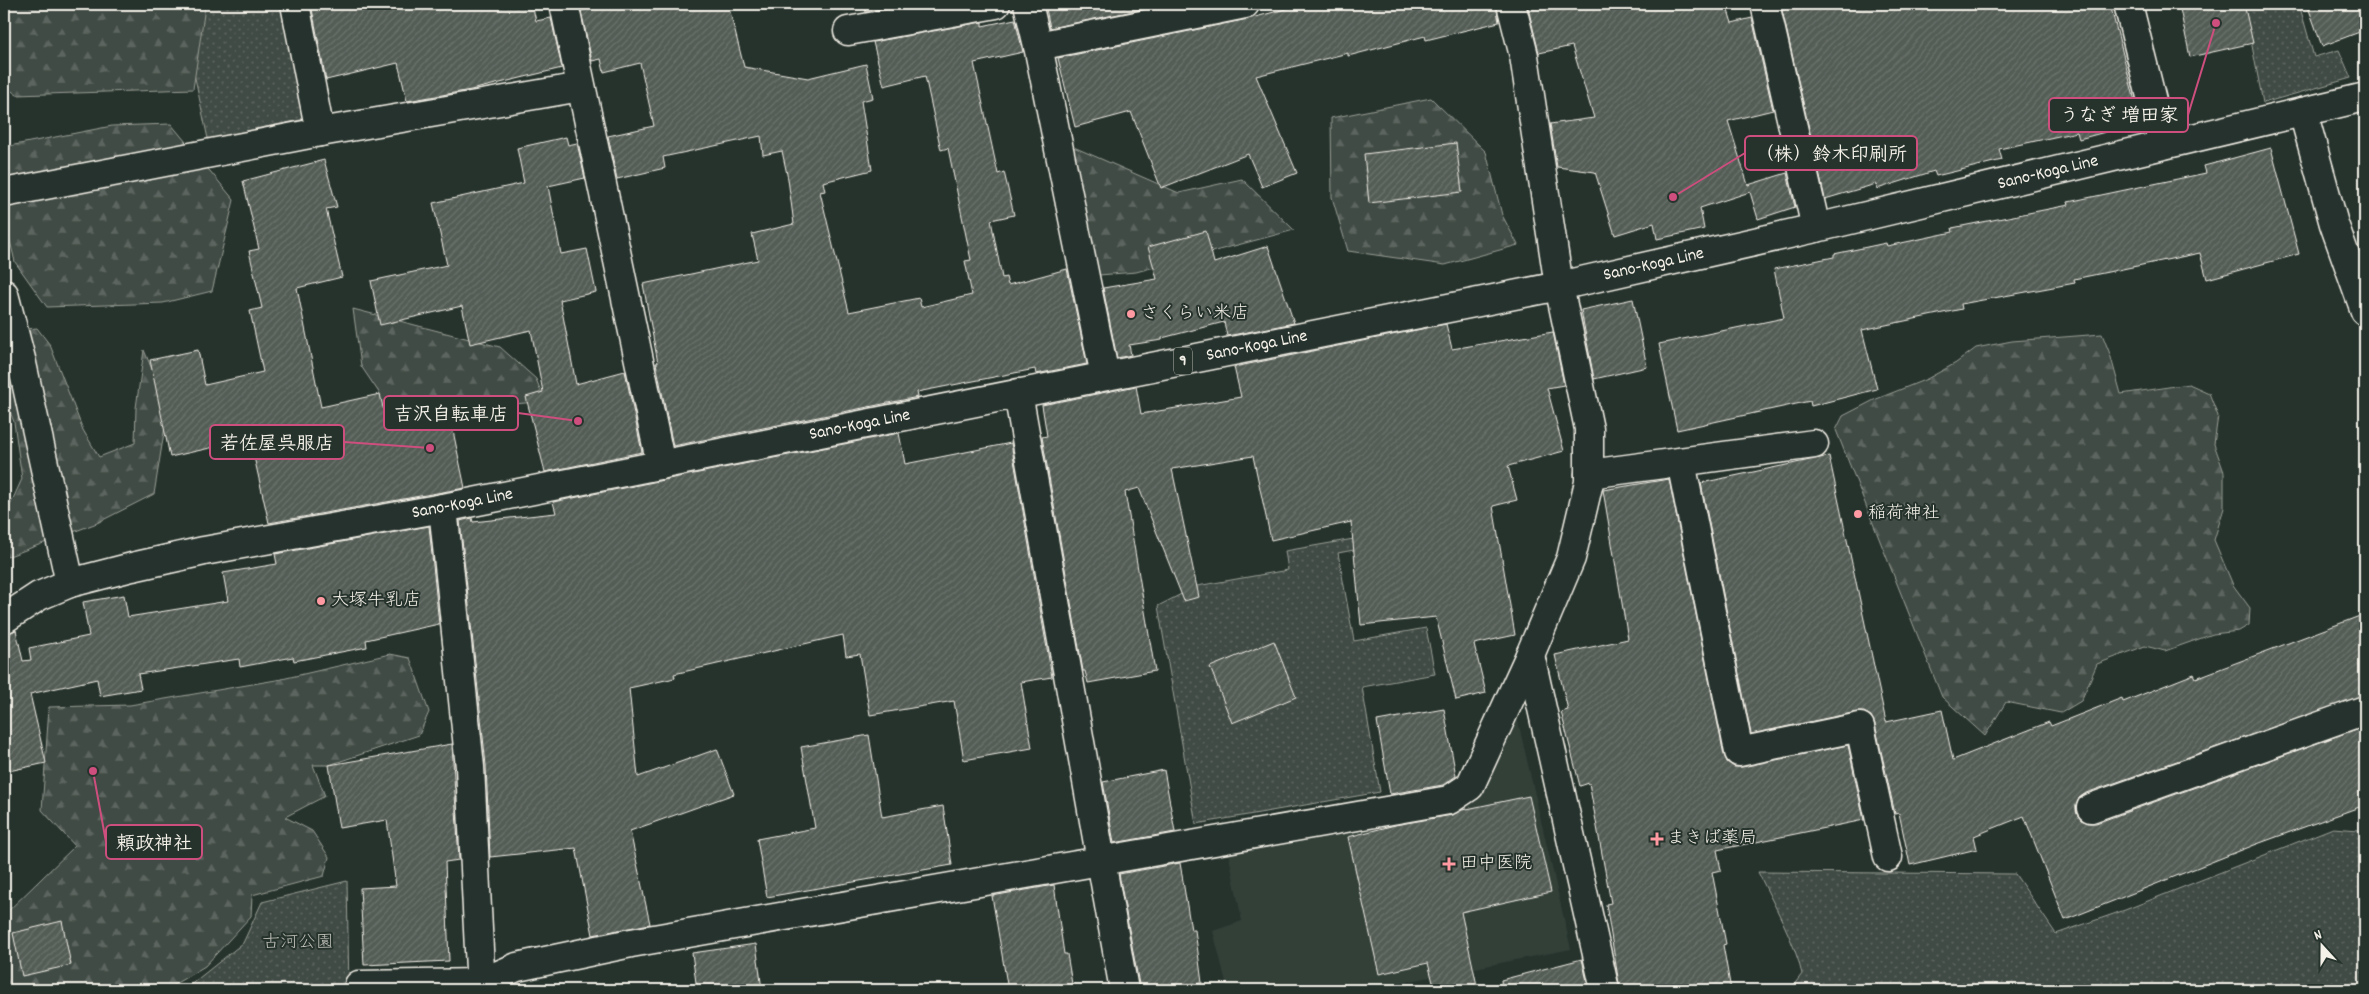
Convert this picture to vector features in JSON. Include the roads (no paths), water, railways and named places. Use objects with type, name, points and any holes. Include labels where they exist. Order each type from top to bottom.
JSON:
[{"type":"street","points":[[295,4],[320,132]]},
{"type":"street","points":[[564,4],[661,465]]},
{"type":"street","points":[[848,31],[996,4]]},
{"type":"street","points":[[1028,4],[1104,376]]},
{"type":"street","points":[[1038,46],[1245,4]]},
{"type":"street","points":[[359,985],[481,987],[518,967],[631,942],[1449,800],[1470,786],[1572,558],[1589,482],[1589,429],[1559,286],[1524,56],[1511,4]]},
{"type":"street","points":[[1765,4],[1816,228]]},
{"type":"street","points":[[2128,4],[2163,145]]},
{"type":"street","points":[[4,193],[320,132],[581,87]]},
{"type":"street","name":"Sano-Koga Line","points":[[6,615],[40,596],[70,583],[204,551],[443,508],[1559,286],[1816,228],[2365,97]]},
{"type":"street","points":[[2303,112],[2334,224],[2365,311]]},
{"type":"street","points":[[4,294],[21,358],[70,583]]},
{"type":"street","points":[[1018,393],[1124,990]]},
{"type":"street","points":[[1589,474],[1814,444]]},
{"type":"street","points":[[1681,462],[1739,752],[1860,727],[1888,858]]},
{"type":"street","points":[[443,508],[470,767],[481,987]]},
{"type":"street","points":[[1530,655],[1605,990]]},
{"type":"street","points":[[2091,808],[2365,710]]},
{"type":"place","name":"うなぎ 増田家","points":[[2216,23]]},
{"type":"place","name":"（株）鈴木印刷所","points":[[1673,197]]},
{"type":"place","name":"さくらい米店","points":[[1131,314]]},
{"type":"place","name":"吉沢自転車店","points":[[578,421]]},
{"type":"place","name":"若佐屋呉服店","points":[[430,448]]},
{"type":"place","name":"稲荷神社","points":[[1858,514]]},
{"type":"place","name":"大塚牛乳店","points":[[321,601]]},
{"type":"place","name":"頼政神社","points":[[93,771]]},
{"type":"place","name":"まきば薬局","points":[[1657,839]]},
{"type":"place","name":"田中医院","points":[[1449,864]]},
{"type":"park label","name":"古河公園","points":[[298,943]]}]
